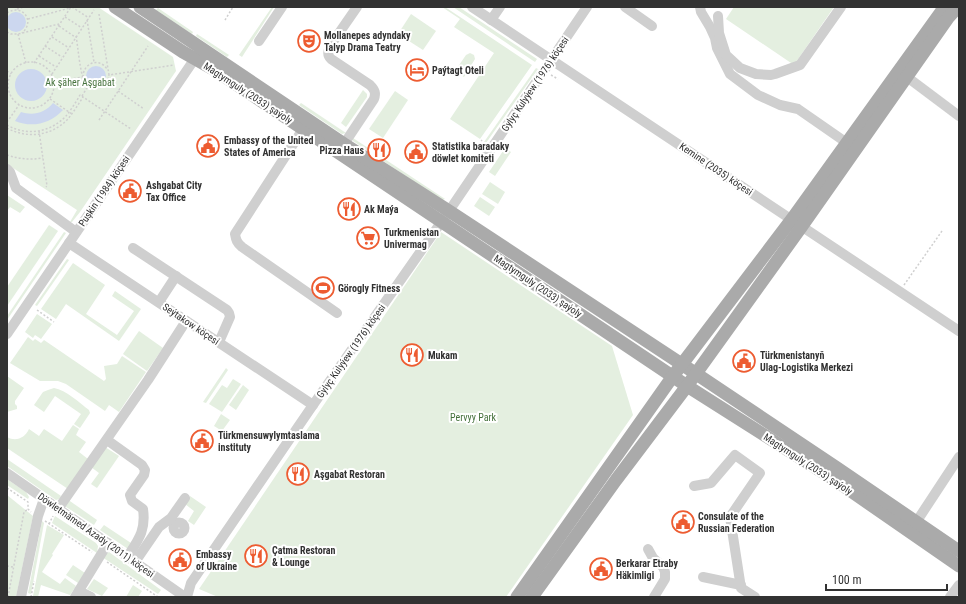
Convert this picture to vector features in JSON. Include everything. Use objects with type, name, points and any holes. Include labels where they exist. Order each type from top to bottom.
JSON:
[{"type":"main road","name":"Magtymguly (2033) şaýoly","points":[[115,7],[183,52],[198,54],[344,144],[687,386],[832,478],[913,527],[959,551]]},
{"type":"main road","name":"Magtymguly (2033) şaýoly","points":[[140,7],[198,54],[214,70],[303,129],[683,365],[913,527],[959,566]]},
{"type":"main road","points":[[532,597],[616,480],[687,386],[797,223],[847,143],[944,7]]},
{"type":"main road","points":[[516,597],[674,376],[797,223],[907,77],[948,18],[958,7]]},
{"type":"street","points":[[259,41],[282,7]]},
{"type":"street","points":[[344,144],[375,96],[374,90],[370,85],[331,59],[328,53],[330,46],[357,7]]},
{"type":"street","name":"Kemine (2035) köçesi","points":[[472,7],[959,331]]},
{"type":"street","points":[[491,20],[500,7]]},
{"type":"street","name":"Gylyç Kulyýew (1976) köçesi","points":[[186,597],[191,584],[587,7]]},
{"type":"street","points":[[625,7],[652,26]]},
{"type":"street","points":[[700,7],[701,12],[715,38],[717,48],[730,74],[758,95],[780,105],[798,109],[847,143]]},
{"type":"street","points":[[710,27],[724,7]]},
{"type":"street","points":[[718,16],[719,33],[726,55],[740,68],[756,74],[770,75],[800,65],[841,7]]},
{"type":"street","name":"Puşkin (1984) köçesi","points":[[7,334],[198,54]]},
{"type":"street","points":[[907,77],[959,116]]},
{"type":"street","points":[[303,129],[236,234],[236,239],[242,247],[338,313]]},
{"type":"street","points":[[7,169],[10,172],[16,188],[76,232]]},
{"type":"street","name":"Seýtakow köçesi","points":[[69,243],[313,405]]},
{"type":"street","points":[[132,248],[227,310],[230,317],[219,342]]},
{"type":"street","points":[[159,302],[176,276]]},
{"type":"street","points":[[56,512],[148,380],[186,321]]},
{"type":"street","points":[[107,440],[142,465],[145,470],[144,475],[130,495],[132,501],[143,509],[144,520],[131,559]]},
{"type":"street","points":[[694,486],[711,483],[735,455],[760,473],[730,517],[741,587]]},
{"type":"street","points":[[913,527],[959,457]]},
{"type":"street","name":"Döwletmämed Azady (2011) köçesi","points":[[7,473],[44,499],[56,512],[108,542],[186,597]]},
{"type":"street","points":[[131,559],[159,527],[171,518],[174,522],[185,498]]},
{"type":"street","points":[[26,596],[38,516],[44,499]]},
{"type":"street","points":[[91,597],[77,594],[108,542]]},
{"type":"street","points":[[648,549],[653,558],[663,567],[665,572],[665,579],[654,597]]},
{"type":"street","points":[[704,577],[741,587],[754,597]]},
{"type":"street","points":[[950,597],[959,585]]},
{"type":"path","points":[[7,13],[12,9],[24,7]]},
{"type":"path","points":[[27,19],[71,7],[89,18]]},
{"type":"path","points":[[34,63],[71,7]]},
{"type":"path","points":[[225,20],[234,7]]},
{"type":"path","points":[[12,9],[23,12],[27,19],[27,28],[25,31],[18,34]]},
{"type":"path","points":[[51,74],[94,10]]},
{"type":"path","points":[[7,36],[8,32],[15,35],[59,25],[76,37],[84,81],[88,86],[96,89],[103,86],[108,81],[109,75],[99,14]]},
{"type":"path","points":[[65,16],[82,28]]},
{"type":"path","points":[[87,20],[94,63]]},
{"type":"path","points":[[18,34],[26,63]]},
{"type":"path","points":[[52,36],[69,48]]},
{"type":"path","points":[[45,46],[62,58]]},
{"type":"path","points":[[99,120],[148,46]]},
{"type":"path","points":[[39,56],[56,67]]},
{"type":"path","points":[[26,63],[34,63],[44,66],[51,74],[54,82],[54,90],[50,99],[44,104],[36,108],[27,108],[19,105],[12,98],[9,90],[9,81],[18,66],[26,63]]},
{"type":"path","points":[[83,77],[86,67],[94,63],[103,64],[108,70],[109,75]]},
{"type":"path","points":[[109,75],[174,65]]},
{"type":"path","points":[[7,71],[12,74]]},
{"type":"path","points":[[54,82],[83,77]]},
{"type":"path","points":[[7,128],[29,135],[48,132],[58,127],[72,114],[88,86]]},
{"type":"path","points":[[118,91],[144,109]]},
{"type":"path","points":[[19,105],[7,123],[15,129],[22,131],[39,131],[50,128],[62,120],[80,95],[131,129]]},
{"type":"path","points":[[50,99],[72,114]]},
{"type":"path","points":[[39,131],[46,187]]},
{"type":"path","points":[[477,148],[482,140]]},
{"type":"path","points":[[7,155],[22,159],[43,158]]},
{"type":"path","points":[[900,292],[942,231]]},
{"type":"path","points":[[37,310],[54,322]]},
{"type":"path","points":[[7,488],[28,502],[28,509],[24,512],[14,567],[8,590],[8,597]]},
{"type":"path","points":[[28,509],[33,513]]},
{"type":"path","points":[[49,524],[56,512]]},
{"type":"path","points":[[7,566],[14,567]]},
{"type":"green space","name":"Ak şäher Aşgabat","points":[[7,7],[98,7],[173,57],[176,71],[72,222],[70,222],[77,210],[7,164]]},
{"type":"green space","points":[[272,7],[274,7],[242,57],[239,55]]},
{"type":"green space","points":[[442,7],[445,7],[532,65],[480,139],[450,119],[494,53],[454,27],[460,19]]},
{"type":"green space","points":[[453,7],[459,7],[537,59],[535,62]]},
{"type":"green space","points":[[734,7],[834,7],[794,65],[726,19]]},
{"type":"green space","points":[[158,8],[193,32],[192,34],[156,10]]},
{"type":"green space","points":[[411,14],[436,31],[423,50],[398,34]]},
{"type":"green space","points":[[197,34],[229,55],[227,57],[196,36]]},
{"type":"green space","points":[[470,53],[474,55],[475,59],[464,77],[455,71],[466,55]]},
{"type":"green space","points":[[536,68],[538,69],[486,143],[484,142]]},
{"type":"green space","points":[[363,90],[367,94],[367,97],[346,127],[341,123]]},
{"type":"green space","points":[[395,91],[408,100],[383,138],[369,129]]},
{"type":"green space","points":[[301,103],[346,133],[342,134],[299,105]]},
{"type":"green space","points":[[353,138],[445,199],[442,200],[353,141]]},
{"type":"green space","points":[[505,148],[511,152],[495,176],[489,172]]},
{"type":"green space","points":[[490,182],[505,192],[498,204],[482,194]]},
{"type":"green space","points":[[7,195],[25,207],[20,213],[10,207],[7,211]]},
{"type":"green space","points":[[480,197],[495,207],[489,216],[474,206]]},
{"type":"green space","points":[[49,225],[58,231],[7,306],[7,287]]},
{"type":"green space","points":[[64,232],[66,233],[7,320],[7,316]]},
{"type":"green space","name":"Pervyy Park","points":[[441,232],[612,346],[633,415],[506,597],[218,597],[199,589]]},
{"type":"green space","points":[[67,259],[69,260],[37,306],[35,305]]},
{"type":"green space","points":[[73,263],[105,285],[86,314],[117,335],[134,311],[112,296],[115,291],[141,309],[119,341],[66,304],[56,319],[41,309]]},
{"type":"green space","points":[[37,314],[52,324],[41,339],[35,335],[33,338],[25,332]]},
{"type":"green space","points":[[139,331],[163,348],[147,371],[123,354]]},
{"type":"green space","points":[[28,337],[33,341],[35,339],[41,343],[44,340],[104,381],[106,379],[104,366],[117,364],[122,356],[146,372],[119,412],[109,405],[105,411],[66,384],[58,381],[40,381],[10,363]]},
{"type":"green space","points":[[226,368],[228,370],[206,403],[203,402]]},
{"type":"green space","points":[[7,376],[24,388],[15,401],[17,409],[7,412]]},
{"type":"green space","points":[[233,379],[241,384],[222,412],[209,404],[222,385],[227,388]]},
{"type":"green space","points":[[243,385],[249,390],[236,410],[229,405]]},
{"type":"green space","points":[[54,388],[68,394],[89,410],[90,413],[80,428],[74,424],[81,414],[55,396],[44,412],[34,405],[43,392]]},
{"type":"green space","points":[[221,414],[230,420],[222,431],[214,426]]},
{"type":"green space","points":[[73,425],[79,429],[76,435],[86,442],[79,452],[88,459],[68,489],[7,448],[7,437],[17,439],[23,437],[29,429],[39,436],[44,429],[62,441]]},
{"type":"green space","points":[[105,447],[119,456],[97,488],[91,484],[99,473],[91,467]]},
{"type":"green space","points":[[7,459],[61,496],[59,499],[56,500],[7,466]]},
{"type":"green space","points":[[7,479],[26,492],[29,497],[28,499],[7,485]]},
{"type":"green space","points":[[7,495],[33,516],[16,597],[7,597]]},
{"type":"green space","points":[[190,496],[206,507],[194,525],[188,521],[194,511],[185,504]]},
{"type":"green space","points":[[67,499],[97,520],[94,525],[63,505]]},
{"type":"green space","points":[[55,516],[96,543],[98,546],[97,553],[52,523]]},
{"type":"green space","points":[[42,521],[44,523],[31,594],[28,593]]},
{"type":"green space","points":[[47,525],[64,535],[42,572],[60,584],[65,578],[76,586],[70,595],[41,585],[38,597],[33,596]]},
{"type":"green space","points":[[104,525],[131,543],[128,549],[100,530]]},
{"type":"green space","points":[[109,552],[161,590],[158,594],[102,557]]},
{"type":"green space","points":[[73,565],[85,573],[78,583],[66,575]]},
{"type":"green space","points":[[94,579],[108,588],[102,596],[87,589]]},
{"type":"green space","points":[[133,585],[142,591],[138,597],[126,597]]},
{"type":"water","points":[[16,12],[23,15],[26,22],[23,29],[16,32],[9,29],[6,22],[9,15]]},
{"type":"water","points":[[96,66],[103,69],[106,76],[103,83],[96,86],[89,83],[86,76],[89,69]]},
{"type":"water","points":[[31,69],[40,72],[44,76],[47,85],[44,94],[40,98],[31,101],[22,98],[18,94],[15,85],[18,76],[22,72]]},
{"type":"water","points":[[53,103],[63,110],[52,119],[34,124],[15,121],[21,112],[30,114],[38,113]]},
{"type":"place","name":"Mollanepes adyndaky Talyp Drama Teatry","points":[[309,41]]},
{"type":"place","name":"Paýtagt Oteli","points":[[417,70]]},
{"type":"place","name":"Embassy of the United States of America","points":[[208,146]]},
{"type":"place","name":"Pizza Haus","points":[[379,150]]},
{"type":"place","name":"Statistika baradaky döwlet komiteti","points":[[416,152]]},
{"type":"place","name":"Ashgabat City Tax Office","points":[[130,191]]},
{"type":"place","name":"Ak Maýa","points":[[349,209]]},
{"type":"place","name":"Turkmenistan Univermag","points":[[368,238]]},
{"type":"place","name":"Görogly Fitness","points":[[323,288]]},
{"type":"place","name":"Mukam","points":[[412,355]]},
{"type":"place","name":"Türkmenistanyň Ulag-Logistika Merkezi","points":[[744,361]]},
{"type":"place","name":"Türkmensuwylymtaslama instituty","points":[[202,441]]},
{"type":"place","name":"Aşgabat Restoran","points":[[298,474]]},
{"type":"place","name":"Consulate of the Russian Federation","points":[[683,522]]},
{"type":"place","name":"Çatma Restoran & Lounge","points":[[256,556]]},
{"type":"place","name":"Embassy of Ukraine","points":[[180,560]]},
{"type":"place","name":"Berkarar Etraby Häkimligi","points":[[601,569]]}]
